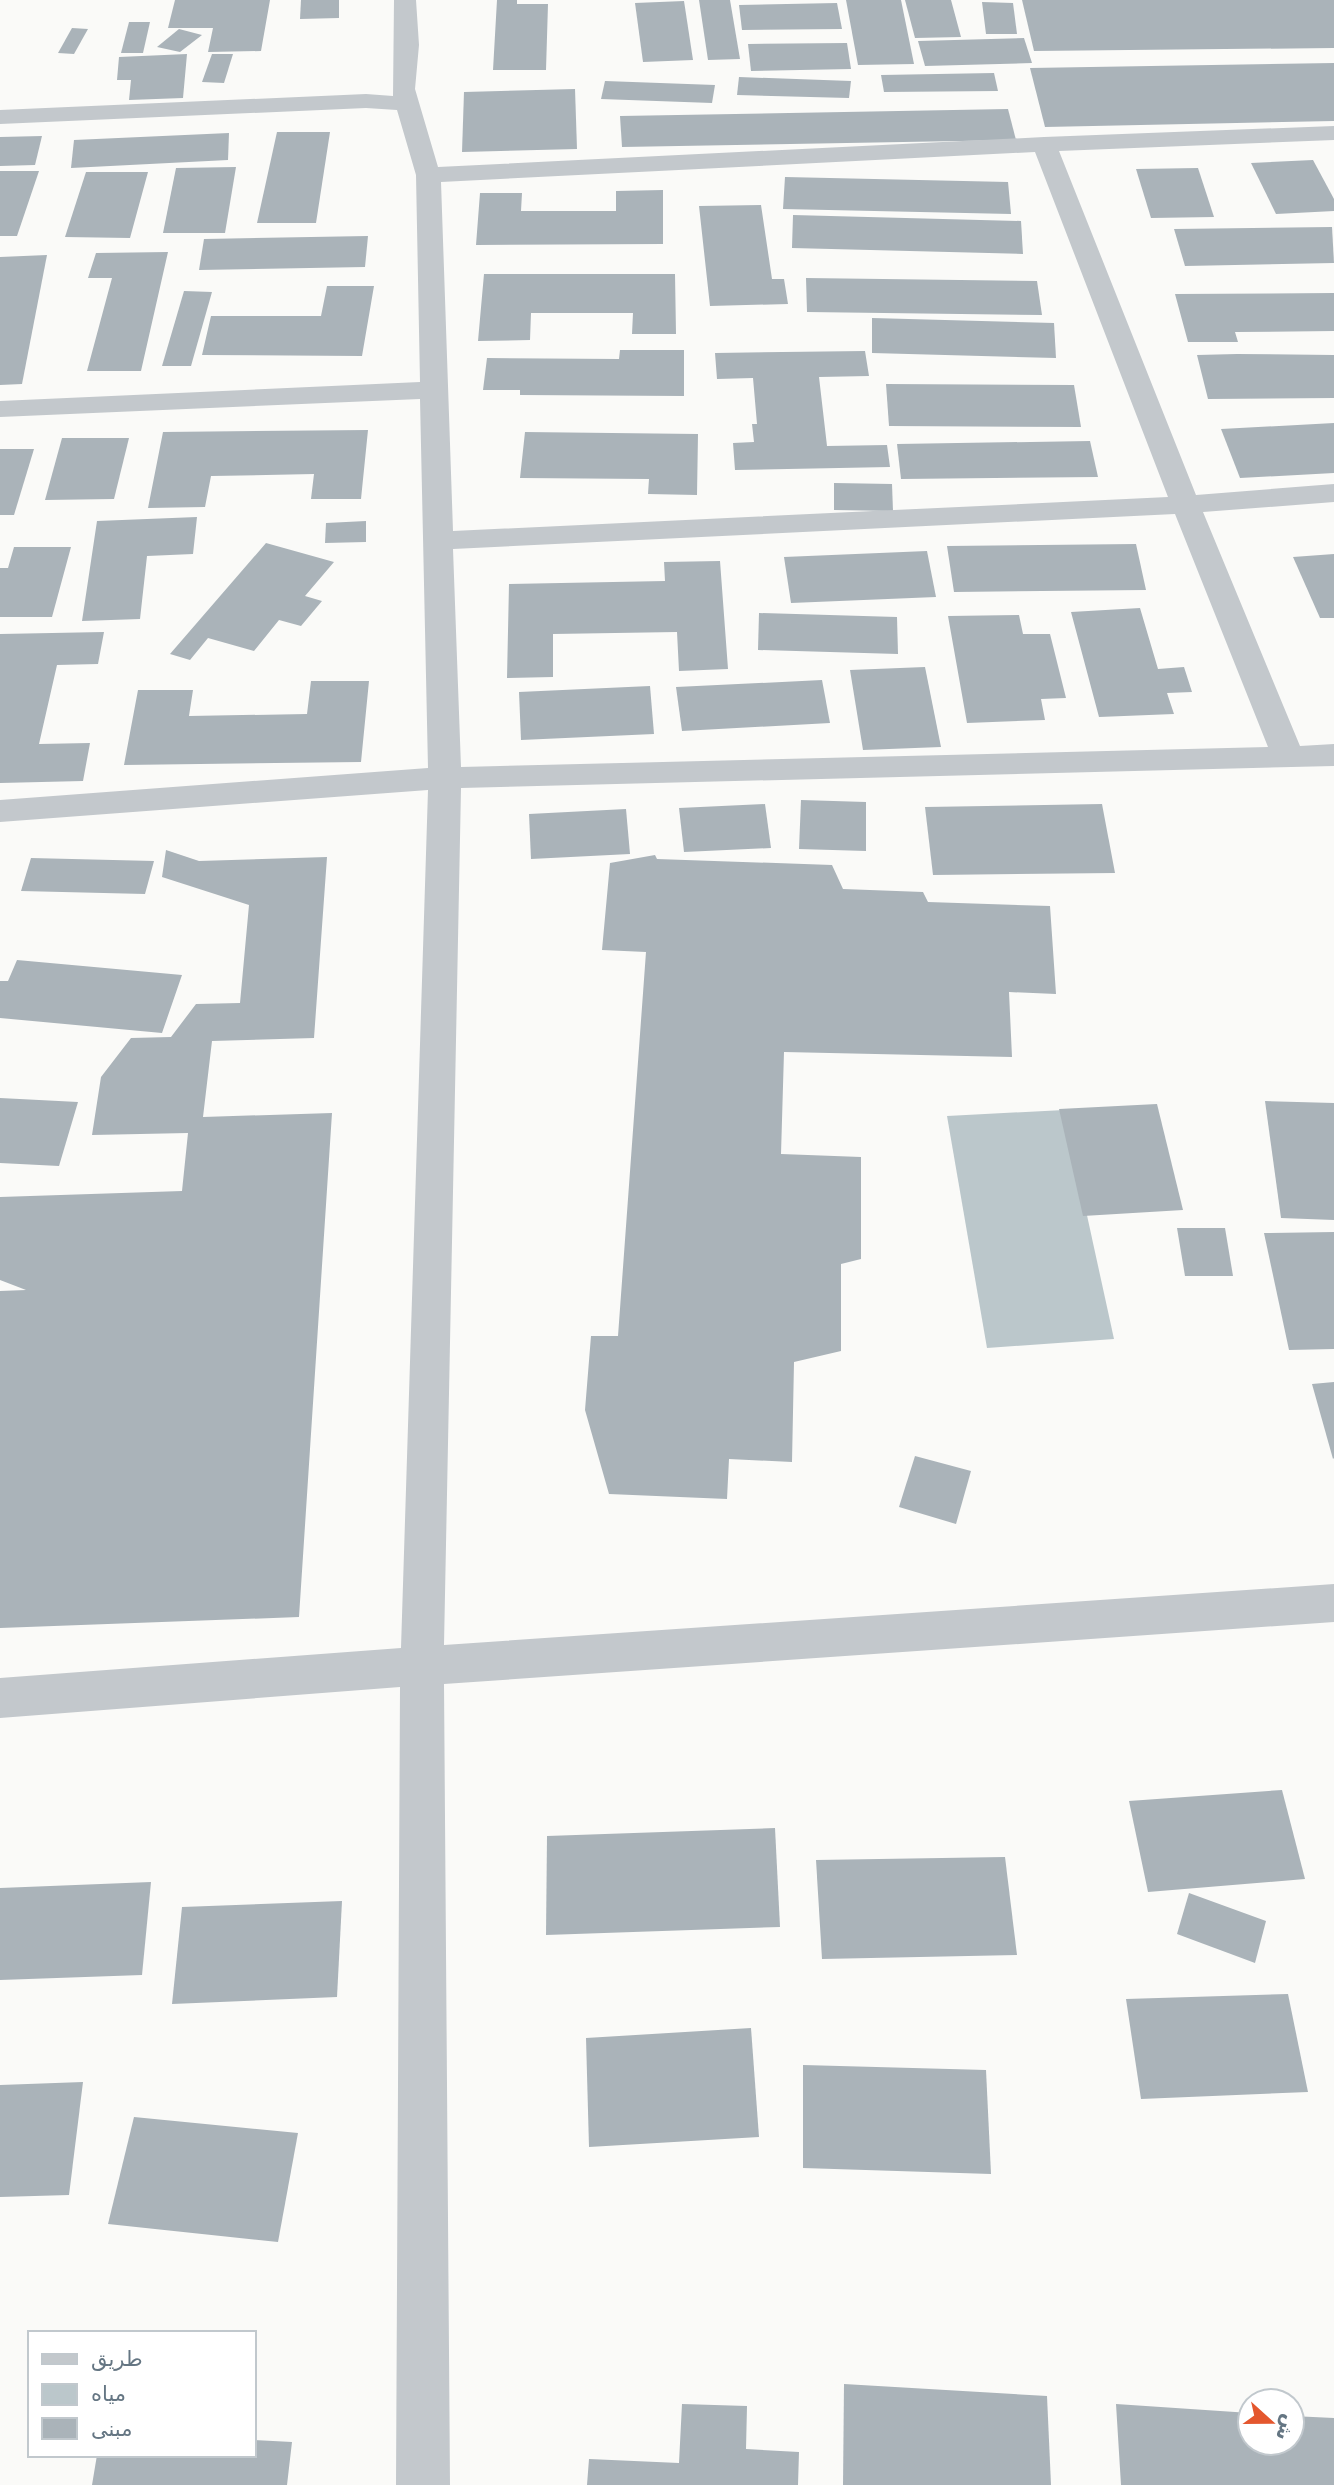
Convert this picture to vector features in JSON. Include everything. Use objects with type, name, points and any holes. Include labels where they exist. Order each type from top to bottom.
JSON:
[{"type":"street","points":[[405,0],[407,45],[403,89],[428,175],[445,778],[422,1666],[423,2485]]},
{"type":"street","points":[[0,117],[366,101],[408,104]]},
{"type":"street","points":[[428,175],[1044,144],[1334,133]]},
{"type":"street","points":[[1044,144],[1185,504],[1288,757]]},
{"type":"street","points":[[0,410],[434,390]]},
{"type":"street","points":[[438,541],[1089,511],[1334,493]]},
{"type":"street","points":[[0,810],[445,778],[1334,755]]},
{"type":"street","points":[[0,1698],[1334,1603]]},
{"type":"water","points":[[1064,1110],[1114,1339],[987,1348],[947,1116]]},
{"type":"building","points":[[175,0],[270,0],[261,51],[208,52],[213,28],[168,28]]},
{"type":"building","points":[[301,0],[339,0],[339,18],[300,19]]},
{"type":"building","points":[[497,0],[517,0],[517,4],[548,4],[546,70],[493,70]]},
{"type":"building","points":[[699,0],[730,0],[740,59],[708,60]]},
{"type":"building","points":[[846,0],[901,0],[914,64],[858,65]]},
{"type":"building","points":[[905,0],[951,0],[961,37],[915,38]]},
{"type":"building","points":[[1022,0],[1334,0],[1334,48],[1034,51]]},
{"type":"building","points":[[684,1],[693,60],[643,62],[635,3]]},
{"type":"building","points":[[982,2],[1013,3],[1017,34],[986,34]]},
{"type":"building","points":[[837,3],[842,29],[742,30],[739,5]]},
{"type":"building","points":[[129,22],[150,22],[143,53],[121,53]]},
{"type":"building","points":[[72,28],[88,29],[74,54],[58,53]]},
{"type":"building","points":[[179,29],[202,35],[180,52],[157,47]]},
{"type":"building","points":[[1024,38],[1032,63],[925,66],[918,41]]},
{"type":"building","points":[[847,43],[851,69],[751,71],[748,44]]},
{"type":"building","points":[[187,54],[183,98],[129,100],[131,80],[117,80],[119,57]]},
{"type":"building","points":[[212,54],[233,54],[224,83],[202,82]]},
{"type":"building","points":[[1334,63],[1334,121],[1045,127],[1030,68]]},
{"type":"building","points":[[994,73],[998,91],[884,92],[881,75]]},
{"type":"building","points":[[739,77],[851,81],[849,98],[737,95]]},
{"type":"building","points":[[605,81],[715,85],[712,103],[601,99]]},
{"type":"building","points":[[575,89],[577,149],[462,152],[464,92]]},
{"type":"building","points":[[1008,109],[1016,140],[622,147],[620,116]]},
{"type":"building","points":[[277,132],[330,132],[316,223],[257,223]]},
{"type":"building","points":[[229,133],[228,160],[71,168],[74,140]]},
{"type":"building","points":[[42,136],[35,165],[0,166],[0,137]]},
{"type":"building","points":[[1313,160],[1334,199],[1334,211],[1276,214],[1251,163]]},
{"type":"building","points":[[236,167],[225,233],[163,233],[176,168]]},
{"type":"building","points":[[1198,168],[1214,217],[1151,218],[1136,169]]},
{"type":"building","points":[[0,171],[39,171],[17,236],[0,236]]},
{"type":"building","points":[[86,172],[148,172],[130,238],[65,237]]},
{"type":"building","points":[[785,177],[1008,182],[1011,214],[783,209]]},
{"type":"building","points":[[663,190],[663,244],[476,245],[480,193],[522,193],[521,211],[616,211],[616,191]]},
{"type":"building","points":[[761,205],[772,279],[784,279],[788,304],[710,306],[699,206]]},
{"type":"building","points":[[793,215],[1021,221],[1023,254],[792,248]]},
{"type":"building","points":[[1332,227],[1334,263],[1185,266],[1174,229]]},
{"type":"building","points":[[368,236],[365,267],[199,270],[204,239]]},
{"type":"building","points":[[168,252],[141,371],[87,371],[112,278],[88,278],[96,253]]},
{"type":"building","points":[[47,255],[22,384],[0,385],[0,257]]},
{"type":"building","points":[[484,274],[675,274],[676,334],[632,334],[633,313],[531,313],[530,340],[478,341]]},
{"type":"building","points":[[806,278],[1037,281],[1042,315],[807,312]]},
{"type":"building","points":[[327,286],[374,286],[362,356],[202,355],[211,316],[321,316]]},
{"type":"building","points":[[184,291],[212,292],[191,366],[162,366]]},
{"type":"building","points":[[1334,293],[1334,331],[1235,332],[1238,342],[1188,342],[1175,294]]},
{"type":"building","points":[[872,318],[1054,323],[1056,358],[872,353]]},
{"type":"building","points":[[620,350],[684,350],[684,396],[520,395],[520,390],[483,390],[487,358],[619,359]]},
{"type":"building","points":[[865,351],[869,376],[819,377],[827,446],[887,445],[890,467],[735,470],[733,443],[754,442],[752,424],[757,424],[753,378],[717,379],[715,353]]},
{"type":"building","points":[[1197,355],[1334,355],[1334,398],[1208,399]]},
{"type":"building","points":[[886,384],[1074,385],[1081,427],[889,426]]},
{"type":"building","points":[[1334,423],[1334,473],[1240,478],[1221,429]]},
{"type":"building","points":[[368,430],[361,499],[311,499],[314,474],[211,476],[205,507],[148,508],[163,432]]},
{"type":"building","points":[[525,432],[698,434],[697,495],[648,494],[649,479],[520,478]]},
{"type":"building","points":[[62,438],[129,438],[114,499],[45,500]]},
{"type":"building","points":[[1090,441],[1098,477],[901,479],[897,444]]},
{"type":"building","points":[[0,449],[34,449],[14,515],[0,515]]},
{"type":"building","points":[[834,483],[892,484],[893,511],[834,510]]},
{"type":"building","points":[[197,517],[193,554],[147,556],[140,619],[82,621],[97,521]]},
{"type":"building","points":[[366,521],[366,542],[325,543],[326,523]]},
{"type":"building","points":[[266,543],[334,562],[305,596],[322,601],[301,626],[279,620],[254,651],[208,638],[190,660],[170,654]]},
{"type":"building","points":[[1136,544],[1146,590],[954,592],[947,546]]},
{"type":"building","points":[[14,547],[71,547],[52,617],[0,617],[0,568],[8,568]]},
{"type":"building","points":[[927,551],[936,597],[791,603],[784,557]]},
{"type":"building","points":[[1334,554],[1334,618],[1320,618],[1293,557]]},
{"type":"building","points":[[720,561],[728,669],[679,671],[677,632],[553,634],[553,677],[507,678],[509,584],[665,581],[664,562]]},
{"type":"building","points":[[1140,608],[1158,669],[1184,667],[1192,692],[1167,693],[1174,714],[1099,717],[1071,612]]},
{"type":"building","points":[[759,613],[897,617],[898,654],[758,650]]},
{"type":"building","points":[[1019,615],[1023,634],[1050,634],[1066,698],[1041,699],[1045,720],[967,723],[948,616]]},
{"type":"building","points":[[104,632],[98,664],[57,665],[39,744],[90,743],[83,781],[0,783],[0,634]]},
{"type":"building","points":[[925,667],[941,747],[863,750],[850,670]]},
{"type":"building","points":[[822,680],[830,723],[682,731],[676,687]]},
{"type":"building","points":[[311,681],[369,681],[361,762],[124,765],[138,690],[193,690],[189,716],[307,714]]},
{"type":"building","points":[[650,686],[654,734],[521,740],[519,692]]},
{"type":"building","points":[[801,800],[866,802],[866,851],[799,849]]},
{"type":"building","points":[[765,804],[771,848],[684,852],[679,808]]},
{"type":"building","points":[[1102,804],[1115,873],[933,875],[925,807]]},
{"type":"building","points":[[626,809],[630,854],[531,859],[529,814]]},
{"type":"building","points":[[166,850],[199,861],[327,857],[314,1038],[212,1041],[203,1117],[332,1113],[299,1617],[0,1628],[0,1291],[26,1290],[0,1280],[0,1197],[182,1191],[188,1133],[92,1135],[101,1077],[131,1038],[171,1037],[196,1004],[240,1003],[249,905],[162,877]]},
{"type":"building","points":[[655,855],[657,859],[832,865],[843,889],[923,892],[928,902],[1050,906],[1056,994],[1009,992],[1012,1057],[784,1052],[781,1154],[861,1157],[861,1259],[841,1264],[841,1351],[794,1362],[792,1462],[729,1459],[727,1499],[609,1494],[585,1410],[591,1336],[618,1336],[646,952],[602,950],[610,863]]},
{"type":"building","points":[[31,858],[154,861],[145,894],[21,891]]},
{"type":"building","points":[[17,960],[182,975],[162,1033],[0,1018],[0,981],[8,981]]},
{"type":"building","points":[[0,1098],[78,1102],[59,1166],[0,1163]]},
{"type":"building","points":[[1265,1101],[1334,1103],[1334,1220],[1281,1218]]},
{"type":"building","points":[[1157,1104],[1183,1210],[1083,1216],[1059,1109]]},
{"type":"building","points":[[1177,1228],[1225,1228],[1233,1276],[1185,1276]]},
{"type":"building","points":[[1334,1232],[1334,1349],[1289,1350],[1264,1233]]},
{"type":"building","points":[[1334,1382],[1334,1458],[1333,1459],[1312,1384]]},
{"type":"building","points":[[915,1456],[971,1471],[956,1524],[899,1507]]},
{"type":"building","points":[[1282,1790],[1305,1879],[1148,1892],[1129,1801]]},
{"type":"building","points":[[775,1828],[780,1927],[546,1935],[547,1836]]},
{"type":"building","points":[[1005,1857],[1017,1955],[822,1959],[816,1860]]},
{"type":"building","points":[[151,1882],[142,1975],[0,1980],[0,1888]]},
{"type":"building","points":[[1189,1893],[1266,1921],[1255,1963],[1177,1934]]},
{"type":"building","points":[[342,1901],[337,1997],[172,2004],[182,1907]]},
{"type":"building","points":[[1288,1994],[1308,2092],[1141,2099],[1126,1999]]},
{"type":"building","points":[[751,2028],[759,2137],[589,2147],[586,2038]]},
{"type":"building","points":[[803,2065],[986,2070],[991,2174],[803,2168]]},
{"type":"building","points":[[83,2082],[69,2195],[0,2197],[0,2085]]},
{"type":"building","points":[[134,2117],[298,2133],[278,2242],[108,2224]]},
{"type":"building","points":[[844,2384],[1047,2396],[1051,2485],[843,2485]]},
{"type":"building","points":[[682,2404],[747,2406],[746,2449],[799,2452],[798,2485],[587,2485],[589,2459],[679,2463]]},
{"type":"building","points":[[1116,2404],[1236,2412],[1236,2457],[1306,2457],[1306,2417],[1334,2418],[1334,2485],[1121,2485]]},
{"type":"building","points":[[256,2440],[292,2442],[287,2485],[92,2485],[97,2457],[256,2457]]}]
